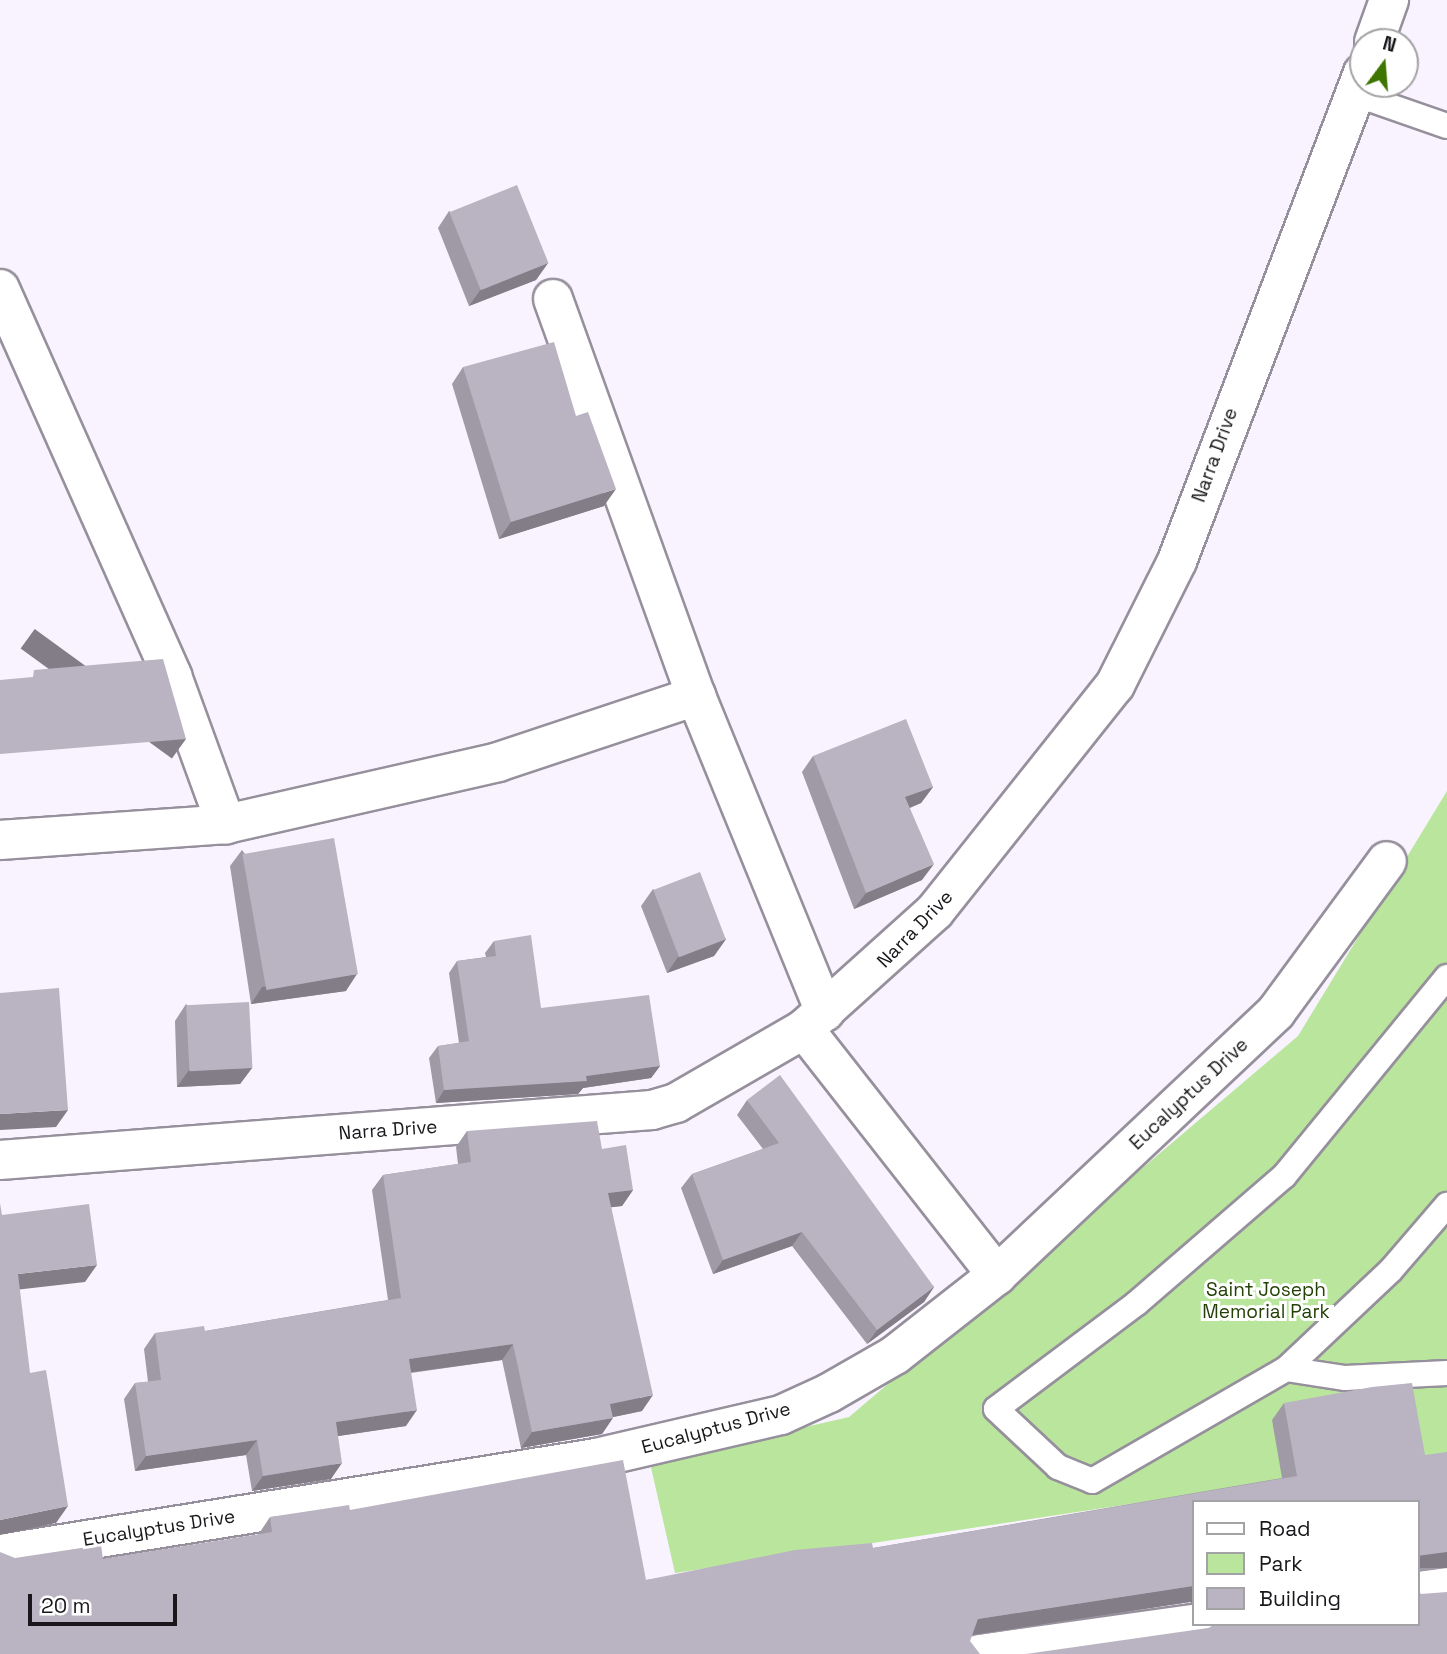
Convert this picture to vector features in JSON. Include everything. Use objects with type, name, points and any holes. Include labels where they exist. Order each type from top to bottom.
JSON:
[{"type":"street","points":[[1379,28],[1389,0]]},
{"type":"street","name":"Narra Drive","points":[[0,1160],[652,1110],[676,1103],[815,1021],[935,911],[1115,685],[1177,561],[1353,98]]},
{"type":"street","points":[[0,289],[172,676],[226,824]]},
{"type":"street","points":[[552,299],[815,1021],[997,1275]]},
{"type":"street","points":[[0,840],[226,824],[498,762],[696,696]]},
{"type":"street","name":"Eucalyptus Drive","points":[[0,1554],[596,1458],[782,1415],[869,1373],[997,1275],[1276,1012],[1387,861]]},
{"type":"street","points":[[1419,1591],[1447,1587]]},
{"type":"street","points":[[979,1654],[1192,1624]]},
{"type":"lane","points":[[1390,98],[1447,126]]},
{"type":"lane","points":[[1447,977],[1284,1176],[1137,1303],[996,1409],[1058,1467],[1092,1481],[1286,1369],[1391,1270],[1447,1205]]},
{"type":"lane","points":[[1286,1369],[1345,1378],[1447,1373]]},
{"type":"green space","name":"Saint Joseph Memorial Park","points":[[1447,791],[1447,1456],[675,1573],[650,1463],[849,1417],[1298,1036]]},
{"type":"building","points":[[517,185],[548,263],[481,290],[449,212]]},
{"type":"building","points":[[554,342],[576,416],[588,412],[616,489],[511,522],[463,367]]},
{"type":"building","points":[[163,659],[186,739],[0,754],[0,680],[33,677],[34,670]]},
{"type":"building","points":[[906,719],[933,787],[905,797],[934,864],[866,893],[813,756]]},
{"type":"building","points":[[334,838],[358,974],[266,990],[242,854]]},
{"type":"building","points":[[700,872],[726,939],[679,957],[653,890]]},
{"type":"building","points":[[531,935],[541,1008],[649,995],[660,1066],[586,1076],[587,1081],[444,1090],[438,1046],[469,1041],[457,961],[496,956],[494,941]]},
{"type":"building","points":[[59,988],[68,1110],[0,1114],[0,993]]},
{"type":"building","points":[[249,1002],[252,1068],[190,1071],[186,1005]]},
{"type":"building","points":[[780,1075],[934,1287],[877,1330],[802,1232],[723,1260],[692,1174],[779,1143],[747,1100]]},
{"type":"building","points":[[597,1121],[602,1149],[626,1145],[633,1190],[608,1193],[653,1395],[610,1404],[613,1418],[532,1432],[513,1344],[409,1359],[417,1410],[336,1422],[342,1463],[263,1476],[257,1440],[146,1456],[135,1383],[161,1380],[155,1333],[204,1326],[205,1331],[401,1298],[383,1175],[471,1162],[467,1131]]},
{"type":"building","points":[[0,1203],[2,1215],[89,1204],[97,1265],[18,1274],[30,1373],[46,1370],[68,1506],[0,1520]]},
{"type":"building","points":[[1412,1383],[1425,1455],[1447,1452],[1447,1552],[1419,1556],[1419,1500],[1192,1500],[1192,1586],[978,1619],[970,1641],[980,1654],[0,1654],[0,1552],[15,1558],[101,1545],[103,1559],[272,1532],[270,1517],[349,1505],[350,1510],[623,1460],[646,1580],[795,1550],[872,1543],[873,1548],[1297,1476],[1284,1403],[1372,1387]]},
{"type":"building","points":[[1419,1592],[1421,1594],[1447,1592],[1447,1654],[1026,1654],[1208,1628],[1419,1626]]}]
